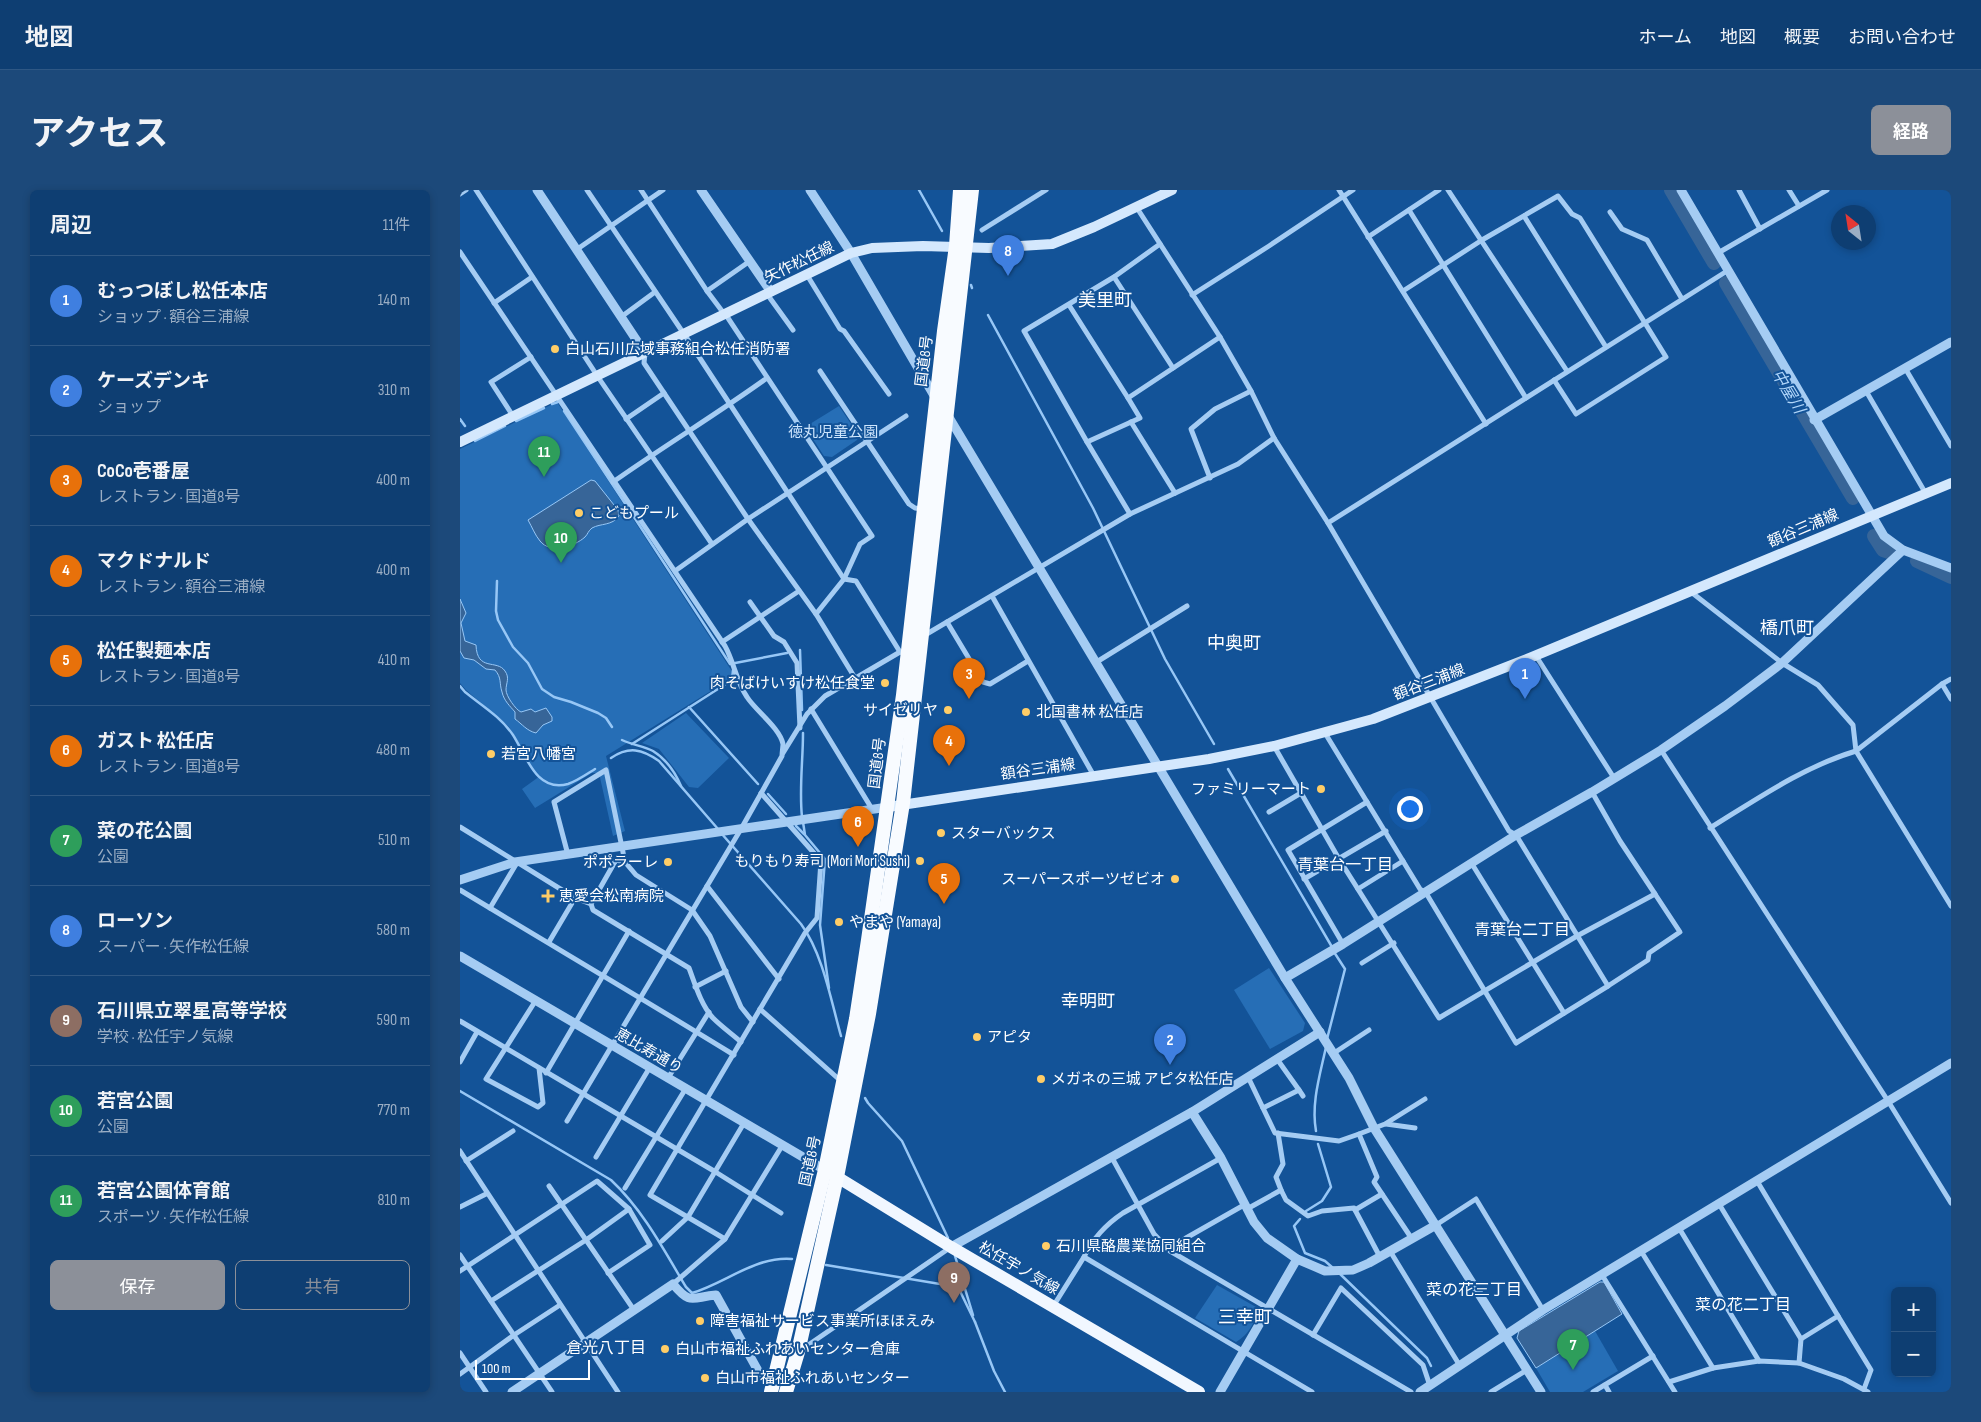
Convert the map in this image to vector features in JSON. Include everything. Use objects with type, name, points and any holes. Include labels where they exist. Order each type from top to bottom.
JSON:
[{"type":"highway","name":"国道8号","points":[[786,1392],[798,1352],[837,1177],[869,1014],[903,803],[947,414],[960,247],[960,190]]},
{"type":"highway","name":"国道8号","points":[[772,1387],[825,1170],[857,1009],[888,806],[904,652],[924,509],[936,398],[960,247],[972,190]]},
{"type":"main road","name":"矢作松任線","points":[[460,442],[598,377],[851,253],[872,248],[990,248],[1052,244],[1137,208],[1172,190]]},
{"type":"main road","name":"額谷三浦線","points":[[888,806],[1160,767],[1274,746],[1373,719],[1536,656],[1872,515],[1951,484]]},
{"type":"main road","name":"松任宇ノ気線","points":[[825,1170],[951,1247],[1198,1392]]},
{"type":"street","points":[[460,194],[466,190]]},
{"type":"street","points":[[476,190],[598,377],[712,544]]},
{"type":"street","points":[[537,190],[645,353],[644,363],[748,519],[816,614],[855,678]]},
{"type":"street","points":[[567,1121],[741,829],[782,756],[812,709],[825,696],[904,652],[856,581],[844,579],[587,190]]},
{"type":"street","points":[[641,190],[722,312],[726,314],[872,536],[860,544],[844,579],[816,614]]},
{"type":"street","points":[[576,250],[663,190]]},
{"type":"street","points":[[701,190],[794,330]]},
{"type":"street","points":[[810,190],[851,253],[1038,569],[1160,767],[1285,978],[1349,1078],[1374,1128],[1541,1392]]},
{"type":"street","points":[[982,230],[1046,190]]},
{"type":"street","points":[[1339,190],[1486,424]]},
{"type":"street","points":[[1192,295],[1353,190]]},
{"type":"street","points":[[1368,238],[1439,190]]},
{"type":"street","points":[[1448,190],[1567,371]]},
{"type":"street","points":[[1681,190],[1814,420],[1884,536],[1903,550],[1951,568]]},
{"type":"street","points":[[1739,190],[1760,229]]},
{"type":"street","points":[[1789,190],[1799,206]]},
{"type":"street","points":[[1717,254],[1827,190]]},
{"type":"street","points":[[1403,291],[1482,240],[1558,196],[1572,214],[1580,218],[1666,356],[1576,414],[1554,380]]},
{"type":"street","points":[[1137,208],[1220,337],[1251,391],[1274,438],[1328,523],[1432,697],[1509,831],[1516,835],[1608,986]]},
{"type":"street","points":[[1409,210],[1526,398]]},
{"type":"street","points":[[1610,212],[1622,229],[1647,240],[1682,299]]},
{"type":"street","points":[[1524,216],[1606,348]]},
{"type":"street","points":[[1130,514],[1024,331],[1114,277],[1160,244]]},
{"type":"street","points":[[460,252],[722,642],[731,658],[734,674],[747,698],[777,732],[783,744],[782,756]]},
{"type":"street","points":[[707,290],[750,262]]},
{"type":"street","points":[[1328,523],[1567,371],[1645,324],[1727,270]]},
{"type":"street","points":[[807,275],[840,329],[844,331],[889,394]]},
{"type":"street","points":[[494,303],[532,277]]},
{"type":"street","points":[[1114,277],[1173,368]]},
{"type":"street","points":[[621,317],[655,292]]},
{"type":"street","points":[[1069,305],[1140,418],[1087,442]]},
{"type":"street","points":[[1128,398],[1220,337]]},
{"type":"street","points":[[1814,420],[1951,342]]},
{"type":"street","points":[[514,417],[491,382],[530,356]]},
{"type":"street","points":[[1906,368],[1951,446]]},
{"type":"street","points":[[820,371],[909,504],[915,508],[924,509]]},
{"type":"street","points":[[613,482],[768,378]]},
{"type":"street","points":[[1210,478],[1191,429],[1214,409],[1251,391]]},
{"type":"street","points":[[1866,391],[1926,494]]},
{"type":"street","points":[[626,419],[664,393]]},
{"type":"street","points":[[675,571],[748,519],[906,416]]},
{"type":"street","points":[[1132,422],[1175,493]]},
{"type":"street","points":[[922,637],[1130,514],[1238,464],[1274,438]]},
{"type":"street","points":[[1285,978],[1426,893],[1516,835],[1592,792],[1660,750],[1725,706],[1782,663],[1903,550]]},
{"type":"street","points":[[722,642],[799,591]]},
{"type":"street","points":[[1690,591],[1782,663],[1818,685],[1845,714],[1853,725],[1856,751],[1951,906]]},
{"type":"street","points":[[992,596],[1094,776]]},
{"type":"street","points":[[750,602],[774,636],[784,642],[797,663],[800,728]]},
{"type":"street","points":[[1095,664],[1187,606]]},
{"type":"street","points":[[947,622],[983,682],[990,684],[1028,660]]},
{"type":"street","points":[[1536,656],[1614,778]]},
{"type":"street","points":[[1710,828],[1800,773],[1856,751],[1951,679]]},
{"type":"street","points":[[1942,684],[1951,699]]},
{"type":"street","points":[[812,709],[872,809]]},
{"type":"street","points":[[1325,733],[1420,889],[1426,893],[1516,1043],[1648,960],[1649,953],[1680,932],[1620,841],[1592,792]]},
{"type":"street","points":[[1274,746],[1339,859],[1380,921],[1439,1018],[1577,936],[1655,894]]},
{"type":"street","points":[[1660,750],[1888,1101],[1951,1202]]},
{"type":"street","points":[[568,855],[554,802],[606,770],[625,862],[636,876],[692,910],[710,936],[741,1007],[753,1022]]},
{"type":"street","points":[[725,1239],[650,1194],[805,933],[817,918],[821,861],[760,793]]},
{"type":"street","points":[[1269,812],[1301,793]]},
{"type":"street","points":[[1337,948],[1288,850],[1366,802]]},
{"type":"street","points":[[460,880],[518,861],[888,806]]},
{"type":"street","points":[[460,827],[518,861],[575,898],[591,904]]},
{"type":"street","points":[[1304,879],[1386,831]]},
{"type":"street","points":[[625,862],[616,860],[591,904],[593,910],[689,968],[695,987],[709,1012],[741,1042]]},
{"type":"street","points":[[490,908],[518,861]]},
{"type":"street","points":[[1358,889],[1403,861]]},
{"type":"street","points":[[1472,864],[1564,1013]]},
{"type":"street","points":[[707,886],[779,979]]},
{"type":"street","points":[[460,890],[734,1055]]},
{"type":"street","points":[[549,942],[575,898]]},
{"type":"street","points":[[546,1073],[629,931]]},
{"type":"street","points":[[1362,963],[1394,944]]},
{"type":"street","name":"恵比寿通り","points":[[461,959],[536,1000],[825,1170]]},
{"type":"street","points":[[695,987],[726,971]]},
{"type":"street","points":[[536,1000],[486,1079],[538,1107],[543,1103],[539,1068]]},
{"type":"street","points":[[760,1009],[842,1082]]},
{"type":"street","points":[[668,1078],[709,1012]]},
{"type":"street","points":[[460,1021],[714,1171],[781,1213]]},
{"type":"street","points":[[1331,1049],[1369,1030]]},
{"type":"street","points":[[460,1062],[477,1032]]},
{"type":"street","points":[[798,1352],[951,1247],[1192,1112],[1277,1059],[1322,1034]]},
{"type":"street","points":[[1277,1059],[1303,1096]]},
{"type":"street","points":[[1420,1392],[1542,1310],[1951,1063]]},
{"type":"street","points":[[596,1157],[650,1067]]},
{"type":"street","points":[[1248,1077],[1275,1133],[1339,1141],[1386,1124],[1424,1098]]},
{"type":"street","points":[[625,1188],[686,1088]]},
{"type":"street","points":[[1263,1108],[1298,1090]]},
{"type":"street","points":[[1192,1112],[1221,1158],[1245,1207],[1268,1238],[1297,1259],[1325,1271],[1353,1270],[1412,1239],[1476,1199],[1542,1310]]},
{"type":"street","points":[[662,1241],[688,1217],[744,1123]]},
{"type":"street","points":[[1386,1124],[1415,1128]]},
{"type":"street","points":[[466,1161],[513,1131]]},
{"type":"street","points":[[1278,1133],[1283,1164],[1276,1176],[1286,1200],[1308,1216],[1322,1211],[1354,1208],[1380,1257]]},
{"type":"street","points":[[1360,1134],[1377,1178],[1374,1182],[1412,1239]]},
{"type":"street","points":[[512,1392],[678,1281],[725,1239],[782,1146]]},
{"type":"street","points":[[460,1151],[486,1194],[618,1392]]},
{"type":"street","points":[[1111,1156],[1154,1234],[1170,1251],[1411,1392]]},
{"type":"street","points":[[1053,1306],[1084,1257],[1092,1240],[1108,1224],[1138,1204],[1221,1158]]},
{"type":"street","points":[[460,1271],[597,1181],[629,1209],[650,1245],[608,1273]]},
{"type":"street","points":[[1669,1382],[1714,1368],[1759,1361],[1799,1364],[1844,1378],[1866,1391],[1872,1370],[1757,1181]]},
{"type":"street","points":[[549,1186],[634,1310]]},
{"type":"street","points":[[1170,1251],[1186,1238],[1281,1190]]},
{"type":"street","points":[[460,1207],[486,1194]]},
{"type":"street","points":[[1356,1210],[1382,1194]]},
{"type":"street","points":[[1719,1204],[1801,1339],[1799,1364]]},
{"type":"street","points":[[491,1301],[586,1240],[629,1209]]},
{"type":"street","points":[[1679,1228],[1759,1361]]},
{"type":"street","points":[[1390,1251],[1460,1366]]},
{"type":"street","points":[[1641,1251],[1714,1368]]},
{"type":"street","points":[[460,1256],[552,1392]]},
{"type":"street","points":[[1084,1257],[1312,1392]]},
{"type":"street","points":[[1220,1392],[1297,1259]]},
{"type":"street","points":[[1602,1275],[1676,1392]]},
{"type":"street","points":[[678,1281],[683,1296],[695,1300],[716,1295],[762,1376],[772,1387]]},
{"type":"street","points":[[1313,1335],[1342,1288],[1423,1365],[1430,1386]]},
{"type":"street","points":[[460,1374],[560,1305]]},
{"type":"street","points":[[1801,1339],[1838,1316]]},
{"type":"street","points":[[460,1353],[486,1392]]},
{"type":"street","points":[[1592,1392],[1653,1356]]},
{"type":"street","points":[[1491,1392],[1527,1370]]},
{"type":"street","points":[[1605,1385],[1609,1392]]},
{"type":"green space","points":[[557,402],[735,676],[606,756],[625,831],[613,836],[599,773],[592,773],[535,808],[522,789],[540,776],[535,772],[509,727],[460,683],[460,449]]},
{"type":"green space","name":"徳丸児童公園","points":[[839,406],[859,436],[857,440],[832,457],[824,456],[805,427]]},
{"type":"green space","points":[[686,713],[729,758],[698,788],[689,787],[659,749],[642,743]]},
{"type":"green space","points":[[1269,968],[1305,1023],[1303,1031],[1270,1049],[1234,990]]},
{"type":"green space","points":[[1217,1285],[1256,1307],[1254,1322],[1236,1342],[1195,1318]]},
{"type":"green space","points":[[1595,1331],[1618,1371],[1583,1392],[1550,1392],[1536,1368]]},
{"type":"shaded area","name":"こどもプール","points":[[591,480],[595,481],[618,510],[619,516],[610,523],[595,526],[575,544],[562,548],[544,545],[528,520]]},
{"type":"shaded area","points":[[460,599],[466,613],[461,623],[465,641],[476,645],[477,653],[484,662],[505,671],[508,678],[506,693],[514,706],[521,712],[531,709],[535,712],[546,708],[552,717],[552,721],[543,725],[536,733],[527,729],[515,719],[515,712],[504,698],[500,678],[495,670],[486,669],[474,660],[464,658],[460,651]]},
{"type":"shaded area","points":[[1600,1282],[1604,1282],[1622,1314],[1536,1368],[1517,1338],[1519,1331]]},
{"type":"waterway","points":[[919,190],[942,231]]},
{"type":"waterway","name":"中屋川","points":[[1671,190],[1714,263]]},
{"type":"waterway","name":"中屋川","points":[[1726,283],[1853,498]]},
{"type":"waterway","points":[[988,315],[1093,508],[1165,659],[1214,744]]},
{"type":"waterway","points":[[552,404],[558,402]]},
{"type":"waterway","points":[[516,421],[544,408]]},
{"type":"waterway","points":[[564,411],[628,508]]},
{"type":"waterway","points":[[460,419],[465,426]]},
{"type":"waterway","points":[[475,441],[505,426]]},
{"type":"waterway","points":[[632,514],[730,664],[787,653]]},
{"type":"waterway","name":"中屋川","points":[[1874,536],[1883,550],[1889,552]]},
{"type":"waterway","name":"中屋川","points":[[1917,561],[1951,577]]},
{"type":"waterway","points":[[497,581],[496,611],[498,620],[513,647],[528,663],[542,689],[554,697],[598,713],[606,718],[612,727]]},
{"type":"waterway","points":[[800,650],[802,710]]},
{"type":"waterway","points":[[632,744],[732,680],[733,670]]},
{"type":"waterway","points":[[460,686],[497,717],[508,729],[533,770],[548,783],[557,785],[568,784],[595,769]]},
{"type":"waterway","points":[[689,707],[758,784]]},
{"type":"waterway","points":[[802,817],[803,733]]},
{"type":"waterway","points":[[622,740],[658,754],[670,766],[681,786]]},
{"type":"waterway","points":[[611,758],[618,754],[635,750],[659,761],[718,829]]},
{"type":"waterway","points":[[1228,769],[1332,947]]},
{"type":"waterway","points":[[768,794],[786,814]]},
{"type":"waterway","points":[[803,822],[805,835],[825,859],[820,925],[829,988]]},
{"type":"waterway","points":[[796,826],[804,834]]},
{"type":"waterway","points":[[721,833],[801,924],[809,936],[826,978],[841,1036]]},
{"type":"waterway","points":[[1327,1039],[1345,969],[1334,952]]},
{"type":"waterway","points":[[1316,1131],[1315,1100],[1326,1047]]},
{"type":"waterway","points":[[460,1091],[611,1180],[643,1217],[686,1287],[692,1293],[705,1289],[753,1266],[778,1259],[792,1259]]},
{"type":"waterway","points":[[865,1098],[902,1141],[948,1238]]},
{"type":"waterway","points":[[1306,1211],[1322,1201],[1331,1187],[1318,1144]]},
{"type":"waterway","points":[[1300,1219],[1294,1226],[1305,1253],[1325,1261],[1333,1268]]},
{"type":"waterway","points":[[955,1256],[973,1315]]},
{"type":"waterway","points":[[826,1265],[958,1287],[975,1322]]},
{"type":"waterway","points":[[1339,1273],[1427,1358],[1431,1366]]},
{"type":"waterway","points":[[975,1322],[994,1371],[1005,1392]]},
{"type":"place","name":"ローソン","points":[[1008,276]]},
{"type":"place","name":"白山石川広域事務組合松任消防署","points":[[555,349]]},
{"type":"place","name":"若宮公園体育館","points":[[544,477]]},
{"type":"place","name":"こどもプール","points":[[579,513]]},
{"type":"place","name":"若宮公園","points":[[561,563]]},
{"type":"place","name":"肉そばけいすけ松任食堂","points":[[885,683]]},
{"type":"place","name":"CoCo壱番屋","points":[[969,699]]},
{"type":"place","name":"むっつぼし松任本店","points":[[1525,699]]},
{"type":"place","name":"サイゼリヤ","points":[[948,710]]},
{"type":"place","name":"北国書林 松任店","points":[[1026,712]]},
{"type":"place","name":"若宮八幡宮","points":[[491,754]]},
{"type":"place","name":"マクドナルド","points":[[949,766]]},
{"type":"place","name":"ファミリーマート","points":[[1321,789]]},
{"type":"place","name":"スターバックス","points":[[941,833]]},
{"type":"place","name":"ガスト 松任店","points":[[858,847]]},
{"type":"place","name":"もりもり寿司 (Mori Mori Sushi)","points":[[920,861]]},
{"type":"place","name":"ポポラーレ","points":[[668,862]]},
{"type":"place","name":"スーパースポーツゼビオ","points":[[1175,879]]},
{"type":"place","name":"恵愛会松南病院","points":[[548,896]]},
{"type":"place","name":"松任製麺本店","points":[[944,904]]},
{"type":"place","name":"やまや (Yamaya)","points":[[839,922]]},
{"type":"place","name":"アピタ","points":[[977,1037]]},
{"type":"place","name":"ケーズデンキ","points":[[1170,1065]]},
{"type":"place","name":"メガネの三城 アピタ松任店","points":[[1041,1079]]},
{"type":"place","name":"石川県酪農業協同組合","points":[[1046,1246]]},
{"type":"place","name":"石川県立翠星高等学校","points":[[954,1303]]},
{"type":"place","name":"障害福祉サービス事業所ほほえみ","points":[[700,1321]]},
{"type":"place","name":"白山市福祉ふれあいセンター倉庫","points":[[665,1349]]},
{"type":"place","name":"菜の花公園","points":[[1573,1370]]},
{"type":"place","name":"白山市福祉ふれあいセンター","points":[[705,1378]]},
{"type":"district","name":"美里町","points":[[1105,300]]},
{"type":"district","name":"橋爪町","points":[[1787,628]]},
{"type":"district","name":"中奥町","points":[[1234,643]]},
{"type":"district","name":"青葉台一丁目","points":[[1345,864]]},
{"type":"district","name":"青葉台二丁目","points":[[1522,929]]},
{"type":"district","name":"幸明町","points":[[1088,1001]]},
{"type":"district","name":"菜の花三丁目","points":[[1474,1289]]},
{"type":"district","name":"菜の花二丁目","points":[[1743,1304]]},
{"type":"district","name":"三幸町","points":[[1245,1317]]},
{"type":"district","name":"倉光八丁目","points":[[606,1347]]}]
